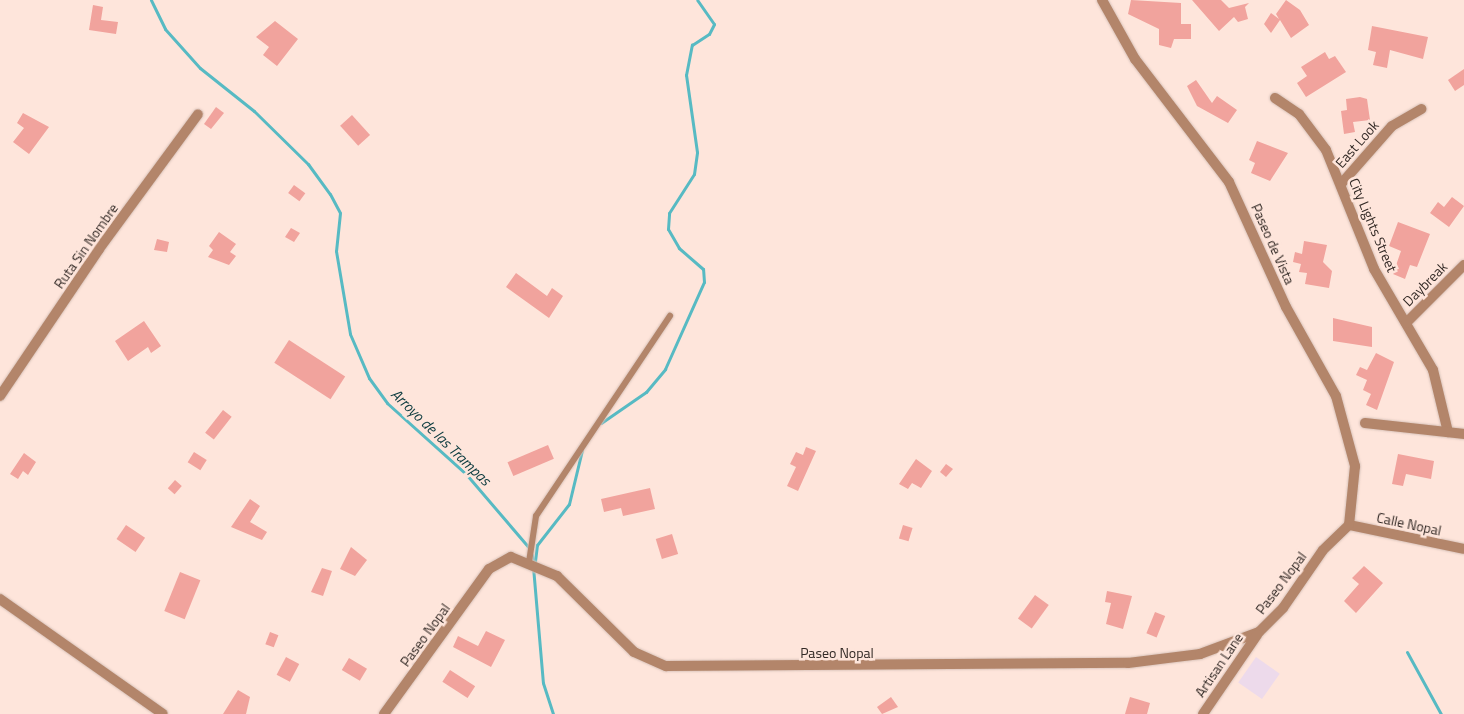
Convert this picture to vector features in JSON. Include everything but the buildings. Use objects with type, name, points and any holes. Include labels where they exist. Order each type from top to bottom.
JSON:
[{"type":"street","name":"Paseo de Vista","points":[[1102,0],[1135,59],[1229,182],[1286,307],[1336,396],[1355,466],[1349,525]]},
{"type":"street","name":"City Lights Street","points":[[1275,98],[1299,114],[1326,150],[1374,269],[1433,370],[1448,432]]},
{"type":"street","name":"East Look","points":[[1341,184],[1392,126],[1421,109]]},
{"type":"street","name":"Ruta Sin Nombre","points":[[0,396],[98,249],[198,114]]},
{"type":"street","name":"Daybreak","points":[[1406,323],[1464,265]]},
{"type":"street","points":[[1365,423],[1464,434]]},
{"type":"street","name":"Calle Nopal","points":[[1349,525],[1464,549]]},
{"type":"street","name":"Paseo Nopal","points":[[384,714],[490,568],[510,557],[529,562],[557,576],[634,652],[666,666],[1128,663],[1200,654],[1258,632],[1283,608],[1323,550],[1349,525]]},
{"type":"street","points":[[0,599],[163,714]]},
{"type":"street","name":"Artisan Lane","points":[[1203,714],[1258,632]]},
{"type":"lane","points":[[529,562],[536,516],[670,316]]},
{"type":"shaded area","points":[[1256,657],[1280,674],[1262,699],[1238,682]]},
{"type":"waterway","name":"Arroyo de las Trampas","points":[[151,0],[165,29],[200,68],[254,111],[308,164],[330,194],[340,213],[336,251],[350,334],[369,378],[387,403],[466,474],[530,549]]},
{"type":"waterway","points":[[601,423],[646,392],[665,369],[704,282],[703,269],[679,248],[668,229],[669,213],[694,174],[697,152],[686,75],[692,45],[709,34],[714,24],[697,0]]},
{"type":"waterway","points":[[535,561],[537,545],[569,504],[582,450]]},
{"type":"waterway","name":"Arroyo de las Trampas","points":[[532,555],[543,683],[553,714]]},
{"type":"waterway","points":[[1407,652],[1441,714]]}]
